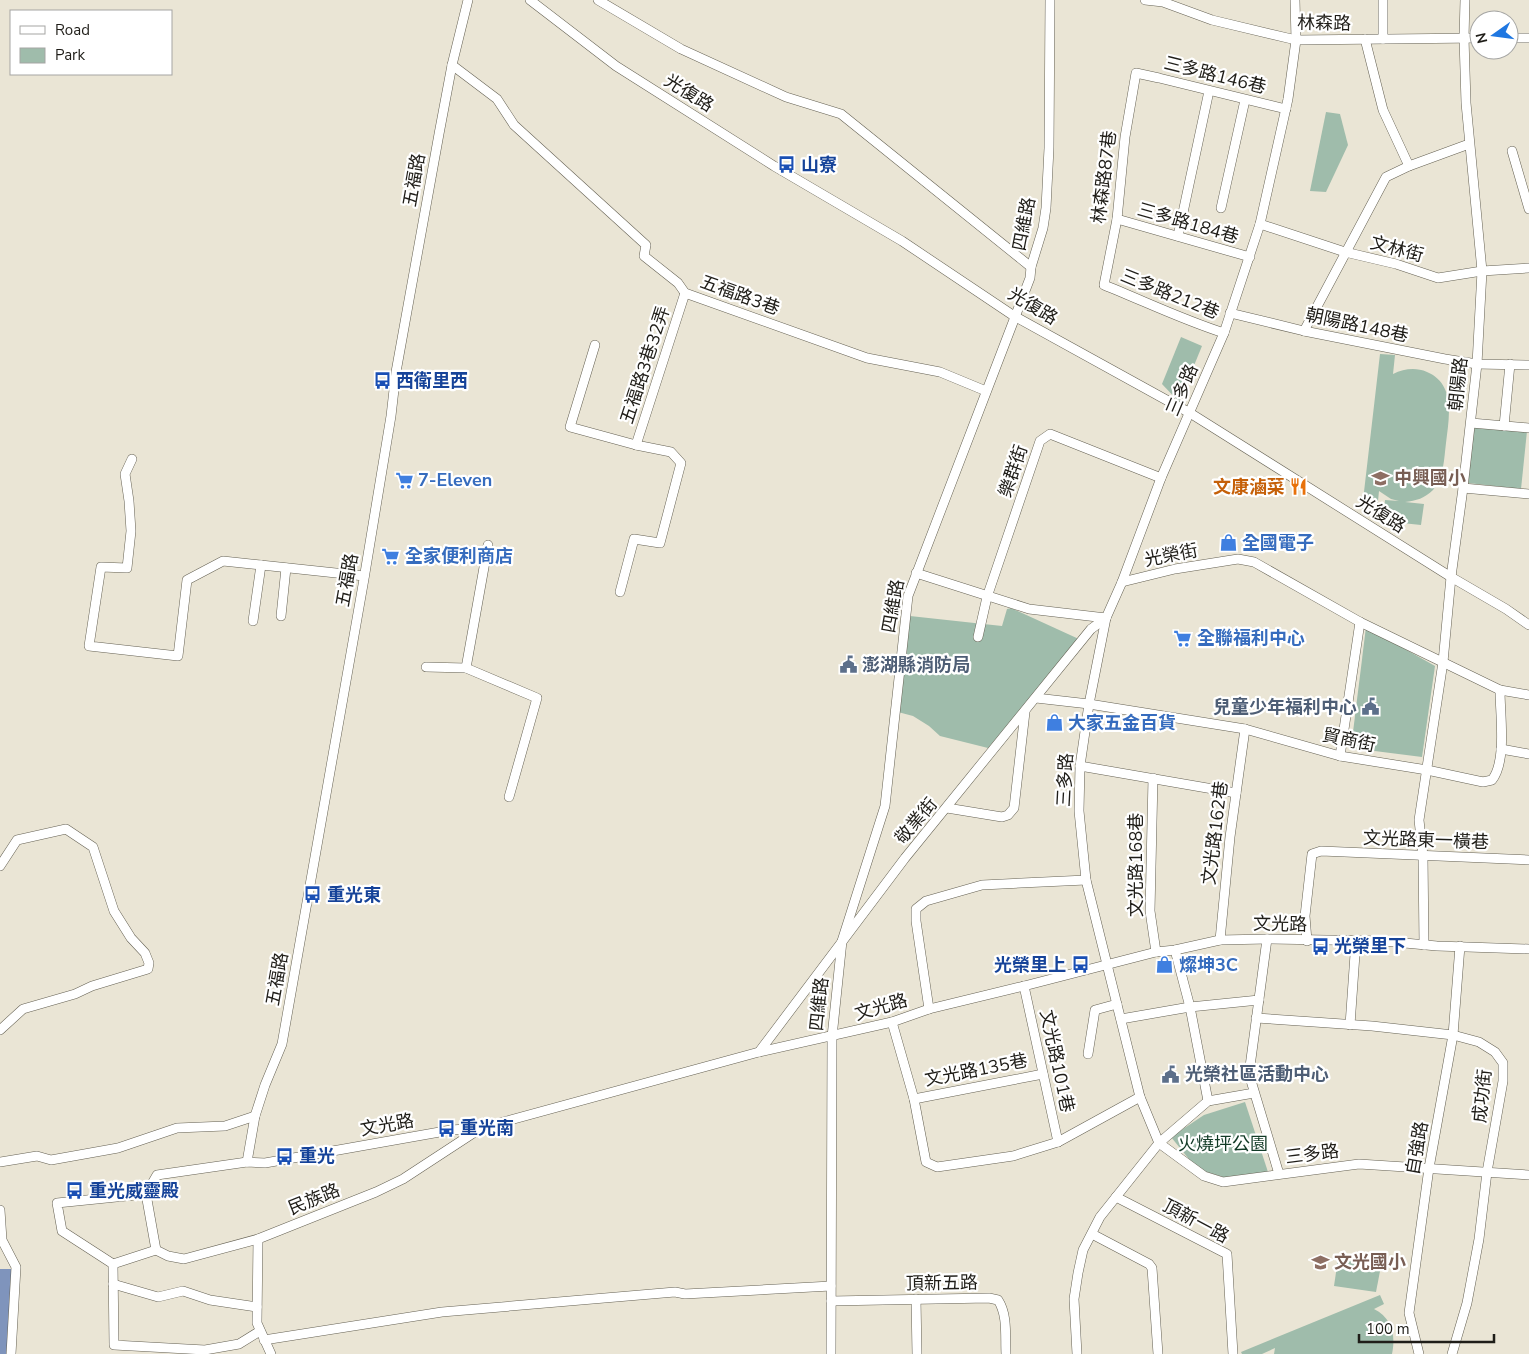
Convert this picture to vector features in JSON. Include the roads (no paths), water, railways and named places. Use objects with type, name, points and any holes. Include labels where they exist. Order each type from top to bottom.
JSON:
[{"type":"street","name":"五福路","points":[[247,1162],[255,1116],[265,1085],[282,1044],[364,576],[391,416],[396,372],[452,65],[468,0]]},
{"type":"street","name":"光復路","points":[[530,0],[616,66],[774,166],[902,241],[1014,316],[1190,413],[1529,625]]},
{"type":"street","points":[[598,0],[681,49],[786,97],[841,114],[1032,267]]},
{"type":"street","name":"四維路","points":[[831,1354],[832,1037],[842,941],[885,806],[908,596],[1030,278],[1044,228],[1049,148],[1050,0]]},
{"type":"street","name":"林森路","points":[[1145,0],[1163,2],[1212,20],[1296,40],[1469,38]]},
{"type":"street","name":"三多路","points":[[1295,0],[1296,40],[1286,110],[1260,224],[1250,257],[1224,334],[1162,478],[1106,618],[1089,704],[1080,766],[1079,811],[1086,880],[1140,1096],[1159,1143],[1204,1176],[1223,1182],[1359,1164],[1529,1175]]},
{"type":"street","points":[[1382,38],[1383,0]]},
{"type":"street","name":"朝陽路","points":[[1427,770],[1443,662],[1451,577],[1477,364],[1482,271],[1469,144],[1464,38],[1465,0]]},
{"type":"street","points":[[1365,40],[1383,110],[1409,166]]},
{"type":"street","name":"五福路3巷","points":[[452,65],[497,99],[514,125],[646,245],[644,256],[678,283],[685,293],[867,358],[940,372],[986,391]]},
{"type":"street","name":"三多路146巷","points":[[1136,74],[1286,110]]},
{"type":"street","name":"林森路87巷","points":[[1104,285],[1117,219],[1125,137],[1136,74]]},
{"type":"street","points":[[1178,236],[1209,91]]},
{"type":"street","points":[[1221,208],[1245,100]]},
{"type":"street","points":[[1304,331],[1386,177],[1409,166],[1469,144]]},
{"type":"street","points":[[1512,151],[1529,209]]},
{"type":"street","name":"三多路184巷","points":[[1117,219],[1250,257]]},
{"type":"street","name":"文林街","points":[[1260,224],[1345,252],[1396,264],[1438,278],[1482,271],[1529,268]]},
{"type":"street","name":"三多路212巷","points":[[1104,285],[1194,324],[1224,334]]},
{"type":"street","name":"五福路3巷32弄","points":[[620,592],[634,540],[660,543],[681,463],[671,452],[636,445],[685,293]]},
{"type":"street","name":"朝陽路148巷","points":[[1230,313],[1304,331],[1419,355],[1477,364],[1529,365]]},
{"type":"street","points":[[595,345],[570,427],[636,445]]},
{"type":"street","points":[[1504,426],[1510,364]]},
{"type":"street","points":[[1470,423],[1529,428]]},
{"type":"street","name":"樂群街","points":[[978,637],[987,597],[1040,440],[1050,434],[1162,478]]},
{"type":"street","points":[[132,459],[125,474],[131,531],[127,568],[101,567],[89,646],[178,656],[187,580],[223,561],[364,576]]},
{"type":"street","points":[[1463,488],[1527,494]]},
{"type":"street","points":[[466,668],[488,545]]},
{"type":"street","name":"光榮街","points":[[1122,582],[1175,569],[1238,559],[1254,562],[1360,622],[1500,690],[1529,695]]},
{"type":"street","points":[[253,621],[260,565]]},
{"type":"street","points":[[281,616],[286,568]]},
{"type":"street","points":[[916,573],[1029,609],[1106,618]]},
{"type":"street","name":"敬業街","points":[[759,1052],[906,858],[1091,629],[1106,618]]},
{"type":"street","points":[[1340,756],[1360,622]]},
{"type":"street","points":[[426,667],[466,668],[537,698],[509,797]]},
{"type":"street","points":[[1500,690],[1501,749],[1529,754]]},
{"type":"street","name":"貿商街","points":[[1036,698],[1089,704],[1245,729],[1340,756],[1427,770],[1483,782],[1492,780],[1496,774],[1501,749]]},
{"type":"street","points":[[947,808],[1002,817],[1012,812],[1025,711]]},
{"type":"street","name":"文光路162巷","points":[[1220,940],[1245,729]]},
{"type":"street","points":[[1080,766],[1236,793]]},
{"type":"street","points":[[1424,945],[1422,856],[1419,820],[1427,770]]},
{"type":"street","name":"文光路168巷","points":[[1152,778],[1150,911],[1156,952]]},
{"type":"street","points":[[0,866],[17,840],[66,830],[93,847],[114,911],[131,938],[145,953],[149,963],[148,969],[92,986],[75,994],[22,1009],[0,1030]]},
{"type":"street","name":"文光路東一橫巷","points":[[1307,941],[1305,916],[1312,854],[1321,851],[1529,860]]},
{"type":"street","points":[[929,1009],[916,921],[916,909],[926,901],[982,885],[1086,880]]},
{"type":"street","points":[[1267,939],[1249,1074],[1279,1174]]},
{"type":"street","name":"文光路","points":[[146,1194],[157,1175],[247,1162],[264,1163],[451,1130],[481,1128],[759,1052],[892,1022],[929,1009],[1106,964],[1220,940],[1356,940],[1529,950]]},
{"type":"street","points":[[1350,1025],[1356,940]]},
{"type":"street","name":"自強路","points":[[1418,1354],[1409,1314],[1429,1168],[1453,1035],[1460,946]]},
{"type":"street","points":[[1175,950],[1190,1007],[1208,1101]]},
{"type":"street","name":"文光路101巷","points":[[1024,986],[1058,1142]]},
{"type":"street","points":[[1121,1019],[1190,1007],[1259,1000]]},
{"type":"street","points":[[1088,1054],[1095,1010],[1117,1004]]},
{"type":"street","name":"成功街","points":[[1256,1018],[1453,1035],[1479,1042],[1495,1052],[1502,1063],[1503,1081],[1487,1172],[1479,1239],[1467,1302],[1452,1354]]},
{"type":"street","name":"文光路135巷","points":[[892,1022],[914,1099],[926,1162],[937,1167],[1013,1156],[1058,1142]]},
{"type":"street","name":"文光路135巷","points":[[914,1099],[1044,1074]]},
{"type":"street","points":[[1077,1354],[1074,1299],[1083,1250],[1100,1217],[1159,1143],[1208,1101],[1254,1093]]},
{"type":"street","points":[[1058,1142],[1140,1096]]},
{"type":"street","points":[[0,1162],[37,1156],[51,1160],[118,1148],[176,1128],[225,1126],[255,1116]]},
{"type":"street","name":"民族路","points":[[156,1250],[168,1256],[184,1259],[258,1239],[376,1192],[402,1179],[481,1128]]},
{"type":"street","points":[[146,1194],[156,1250],[113,1264],[62,1230],[56,1203],[146,1194]]},
{"type":"street","name":"頂新一路","points":[[1116,1197],[1227,1254],[1233,1354]]},
{"type":"street","points":[[0,1210],[2,1240],[16,1267],[10,1354]]},
{"type":"street","points":[[1092,1234],[1149,1264],[1152,1268],[1158,1354]]},
{"type":"street","points":[[258,1239],[257,1323],[271,1354]]},
{"type":"street","points":[[113,1264],[114,1345],[204,1350],[239,1344],[262,1336],[442,1312],[676,1292],[685,1294],[831,1286]]},
{"type":"street","points":[[113,1284],[158,1297],[183,1291],[210,1300],[257,1307]]},
{"type":"street","name":"頂新五路","points":[[831,1300],[989,1298],[998,1300],[1004,1314],[1006,1354]]},
{"type":"street","points":[[916,1299],[917,1354]]},
{"type":"water","points":[[0,1269],[14,1269],[9,1354],[0,1354]]},
{"type":"place","name":"山寮","points":[[787,165]]},
{"type":"place","name":"西衛里西","points":[[382,381]]},
{"type":"place","name":"中興國小","points":[[1380,478]]},
{"type":"place","name":"7-Eleven","points":[[404,480]]},
{"type":"place","name":"文康滷菜","points":[[1299,487]]},
{"type":"place","name":"全國電子","points":[[1228,543]]},
{"type":"place","name":"全家便利商店","points":[[391,556]]},
{"type":"place","name":"全聯福利中心","points":[[1183,638]]},
{"type":"place","name":"澎湖縣消防局","points":[[848,665]]},
{"type":"place","name":"兒童少年福利中心","points":[[1371,707]]},
{"type":"place","name":"大家五金百貨","points":[[1054,723]]},
{"type":"place","name":"重光東","points":[[313,895]]},
{"type":"place","name":"光榮里下","points":[[1320,946]]},
{"type":"place","name":"光榮里上","points":[[1080,965]]},
{"type":"place","name":"燦坤3C","points":[[1165,965]]},
{"type":"place","name":"光榮社區活動中心","points":[[1171,1074]]},
{"type":"place","name":"重光南","points":[[446,1128]]},
{"type":"place","name":"重光","points":[[285,1156]]},
{"type":"place","name":"重光威靈殿","points":[[75,1191]]},
{"type":"place","name":"文光國小","points":[[1320,1262]]},
{"type":"park label","name":"火燒坪公園","points":[[1223,1144]]}]
